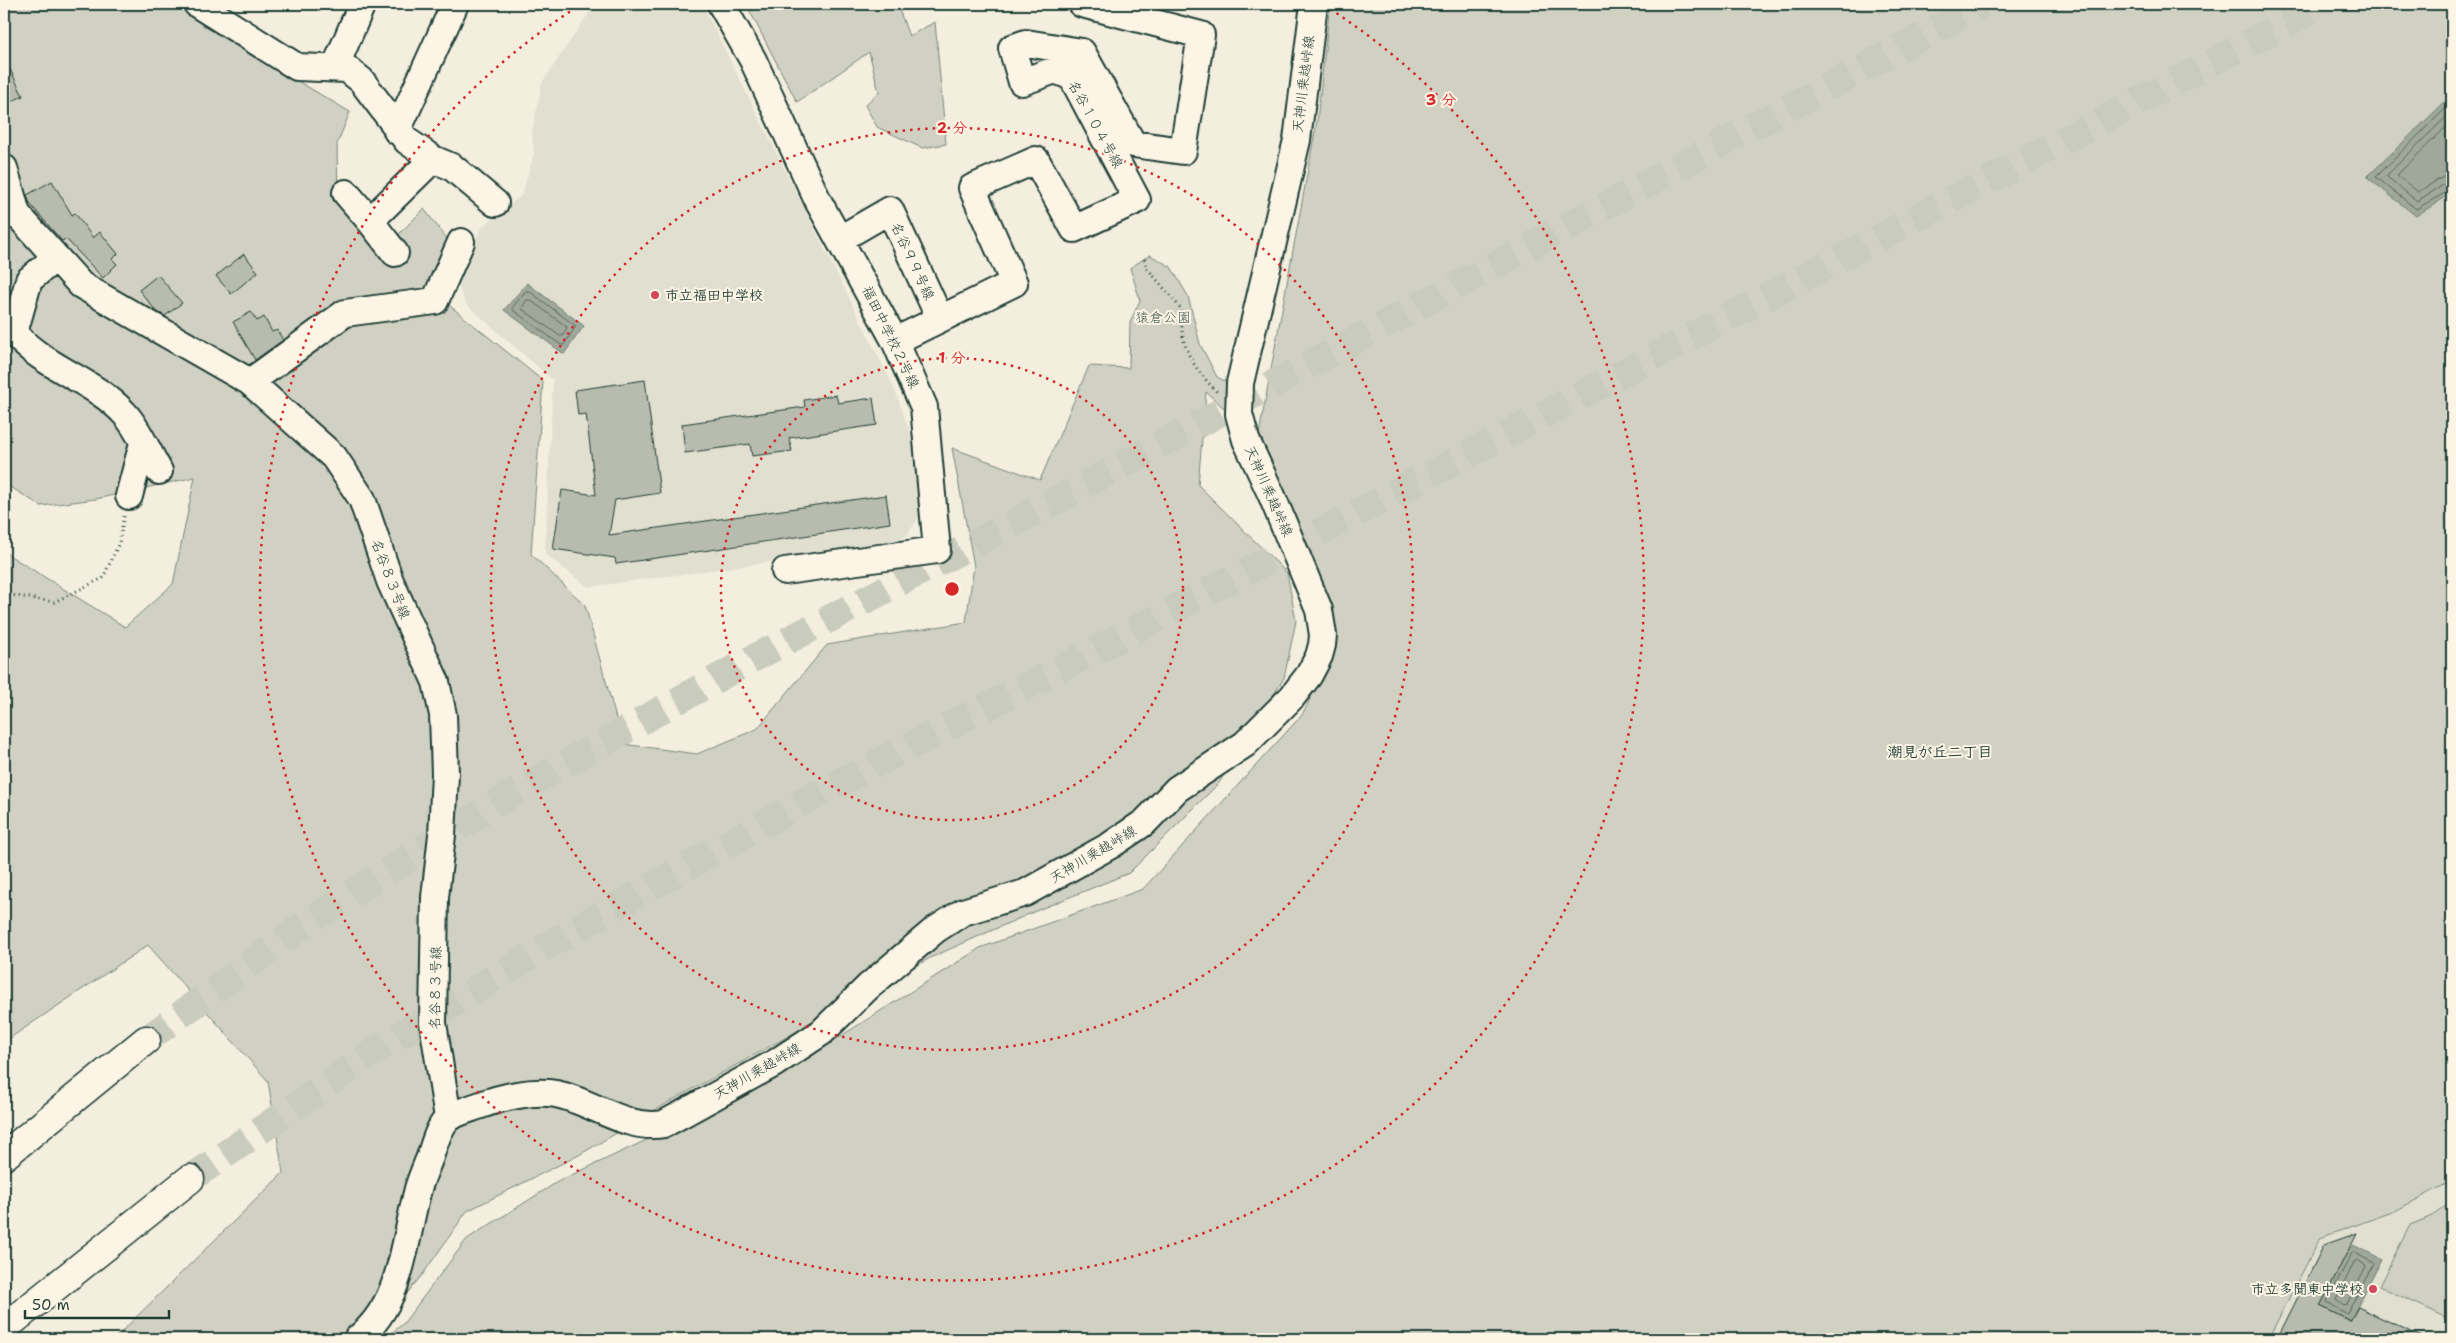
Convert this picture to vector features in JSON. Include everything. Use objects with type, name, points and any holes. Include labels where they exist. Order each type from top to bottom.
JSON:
[{"type":"highway","points":[[7,1153],[146,1040]]},
{"type":"highway","points":[[4,1328],[190,1179]]},
{"type":"street","points":[[197,4],[297,67],[348,69],[361,80],[397,131],[407,141],[432,159],[452,167],[496,203]]},
{"type":"street","points":[[335,68],[362,4]]},
{"type":"street","points":[[397,131],[455,4]]},
{"type":"street","name":"福田中学校２号線","points":[[721,4],[752,60],[818,201],[895,341],[924,407],[937,550],[785,571]]},
{"type":"street","name":"名谷１０４号線","points":[[940,319],[1014,283],[972,188],[1036,160],[1074,230],[1137,200],[1072,77],[1055,70],[1022,82],[1012,48],[1026,43],[1082,52],[1133,144],[1183,151],[1201,35],[1082,4]]},
{"type":"street","name":"天神川乗越峠線","points":[[448,1118],[492,1101],[516,1095],[557,1094],[613,1116],[651,1126],[664,1124],[775,1063],[822,1032],[868,987],[935,930],[963,912],[1025,894],[1111,845],[1145,822],[1177,789],[1244,744],[1292,697],[1309,675],[1319,656],[1323,635],[1312,589],[1272,496],[1251,453],[1239,414],[1240,383],[1297,140],[1314,4]]},
{"type":"street","points":[[370,221],[432,159]]},
{"type":"street","points":[[4,168],[11,215]]},
{"type":"street","points":[[346,193],[395,253]]},
{"type":"street","name":"名谷９９号線","points":[[840,239],[890,210],[940,319]]},
{"type":"street","name":"名谷８３号線","points":[[11,215],[81,285],[250,382],[334,457],[362,499],[390,580],[436,682],[443,715],[445,774],[442,834],[435,897],[433,1024],[448,1118]]},
{"type":"street","points":[[250,382],[345,313],[434,301],[461,242]]},
{"type":"street","points":[[55,258],[29,280],[14,333],[26,347],[91,386],[126,415],[159,471]]},
{"type":"street","points":[[895,341],[940,319]]},
{"type":"street","points":[[129,496],[143,443]]},
{"type":"street","points":[[357,1339],[373,1325],[383,1312],[394,1287],[418,1187],[439,1133],[448,1118]]},
{"type":"path","points":[[1144,259],[1148,269],[1182,310],[1181,324],[1186,352],[1198,372],[1239,414]]},
{"type":"path","points":[[4,594],[54,602],[103,578],[119,543],[129,496]]},
{"type":"shaded area","name":"市立福田中学校","points":[[595,4],[702,4],[895,390],[912,439],[923,512],[906,536],[893,545],[588,587],[545,554],[553,380],[466,304],[459,287],[467,258],[482,227],[522,195],[534,154],[532,133],[542,83]]},
{"type":"shaded area","name":"市立多聞東中学校","points":[[2452,1181],[2452,1339],[2268,1339],[2320,1238],[2395,1211]]},
{"type":"green space","name":"猿倉公園","points":[[4,4],[177,4],[191,10],[242,48],[350,112],[337,144],[338,204],[383,250],[424,209],[452,245],[429,289],[543,381],[531,554],[585,605],[623,744],[697,754],[757,729],[827,645],[966,622],[974,566],[952,448],[1040,480],[1089,366],[1129,368],[1130,323],[1140,300],[1130,268],[1150,255],[1171,267],[1188,296],[1200,344],[1217,377],[1235,386],[1234,417],[1206,392],[1198,485],[1287,573],[1296,621],[1284,678],[1219,783],[1129,873],[1038,910],[932,957],[671,1101],[579,1155],[467,1211],[423,1274],[379,1327],[343,1339],[114,1339],[283,1173],[268,1081],[148,945],[4,1042],[4,552],[125,627],[173,584],[195,477],[96,499],[41,506],[4,483]]},
{"type":"green space","points":[[746,4],[897,4],[909,36],[935,22],[946,144],[922,148],[877,127],[865,105],[879,92],[869,52],[797,102]]},
{"type":"green space","points":[[1330,4],[2452,4],[2452,1181],[2395,1211],[2320,1238],[2268,1339],[383,1339],[403,1324],[467,1239],[559,1181],[762,1086],[980,948],[1143,889],[1302,715],[1335,648],[1292,513],[1259,434],[1317,121]]},
{"type":"green space","points":[[2452,1202],[2452,1320],[2379,1286],[2410,1225],[2432,1216]]},
{"type":"water","points":[[2452,95],[2452,193],[2416,216],[2367,177]]},
{"type":"water","points":[[527,283],[584,326],[564,354],[504,310]]},
{"type":"water","points":[[2351,1244],[2382,1259],[2350,1321],[2320,1306]]},
{"type":"building","points":[[4,57],[23,96],[4,105]]},
{"type":"building","points":[[52,181],[72,215],[75,213],[93,238],[100,232],[118,254],[112,259],[117,264],[103,278],[66,239],[62,241],[30,204],[27,195]]},
{"type":"building","points":[[244,254],[258,272],[231,294],[216,276]]},
{"type":"building","points":[[158,275],[182,303],[165,316],[156,311],[139,290]]},
{"type":"building","points":[[251,312],[257,321],[264,317],[272,332],[277,330],[283,340],[255,360],[233,322]]},
{"type":"building","points":[[645,380],[660,493],[615,500],[609,535],[886,495],[890,523],[616,564],[615,558],[553,549],[562,490],[596,495],[586,414],[578,415],[575,390]]},
{"type":"building","points":[[836,395],[838,403],[873,398],[877,425],[789,438],[792,451],[752,456],[750,444],[685,453],[682,424],[805,407],[804,400]]},
{"type":"building","points":[[2357,1233],[2320,1306],[2350,1321],[2358,1307],[2426,1339],[2277,1339],[2324,1245]]},
{"type":"tunnel","points":[[146,1040],[310,920],[511,794],[752,659],[1023,518],[1982,4]]},
{"type":"tunnel","points":[[190,1179],[379,1048],[575,929],[825,790],[1104,646],[2323,4]]},
{"type":"place","name":"市立福田中学校","points":[[655,295]]},
{"type":"place","name":"市立多聞東中学校","points":[[2373,1289]]},
{"type":"district","name":"潮見が丘二丁目","points":[[1940,752]]}]
